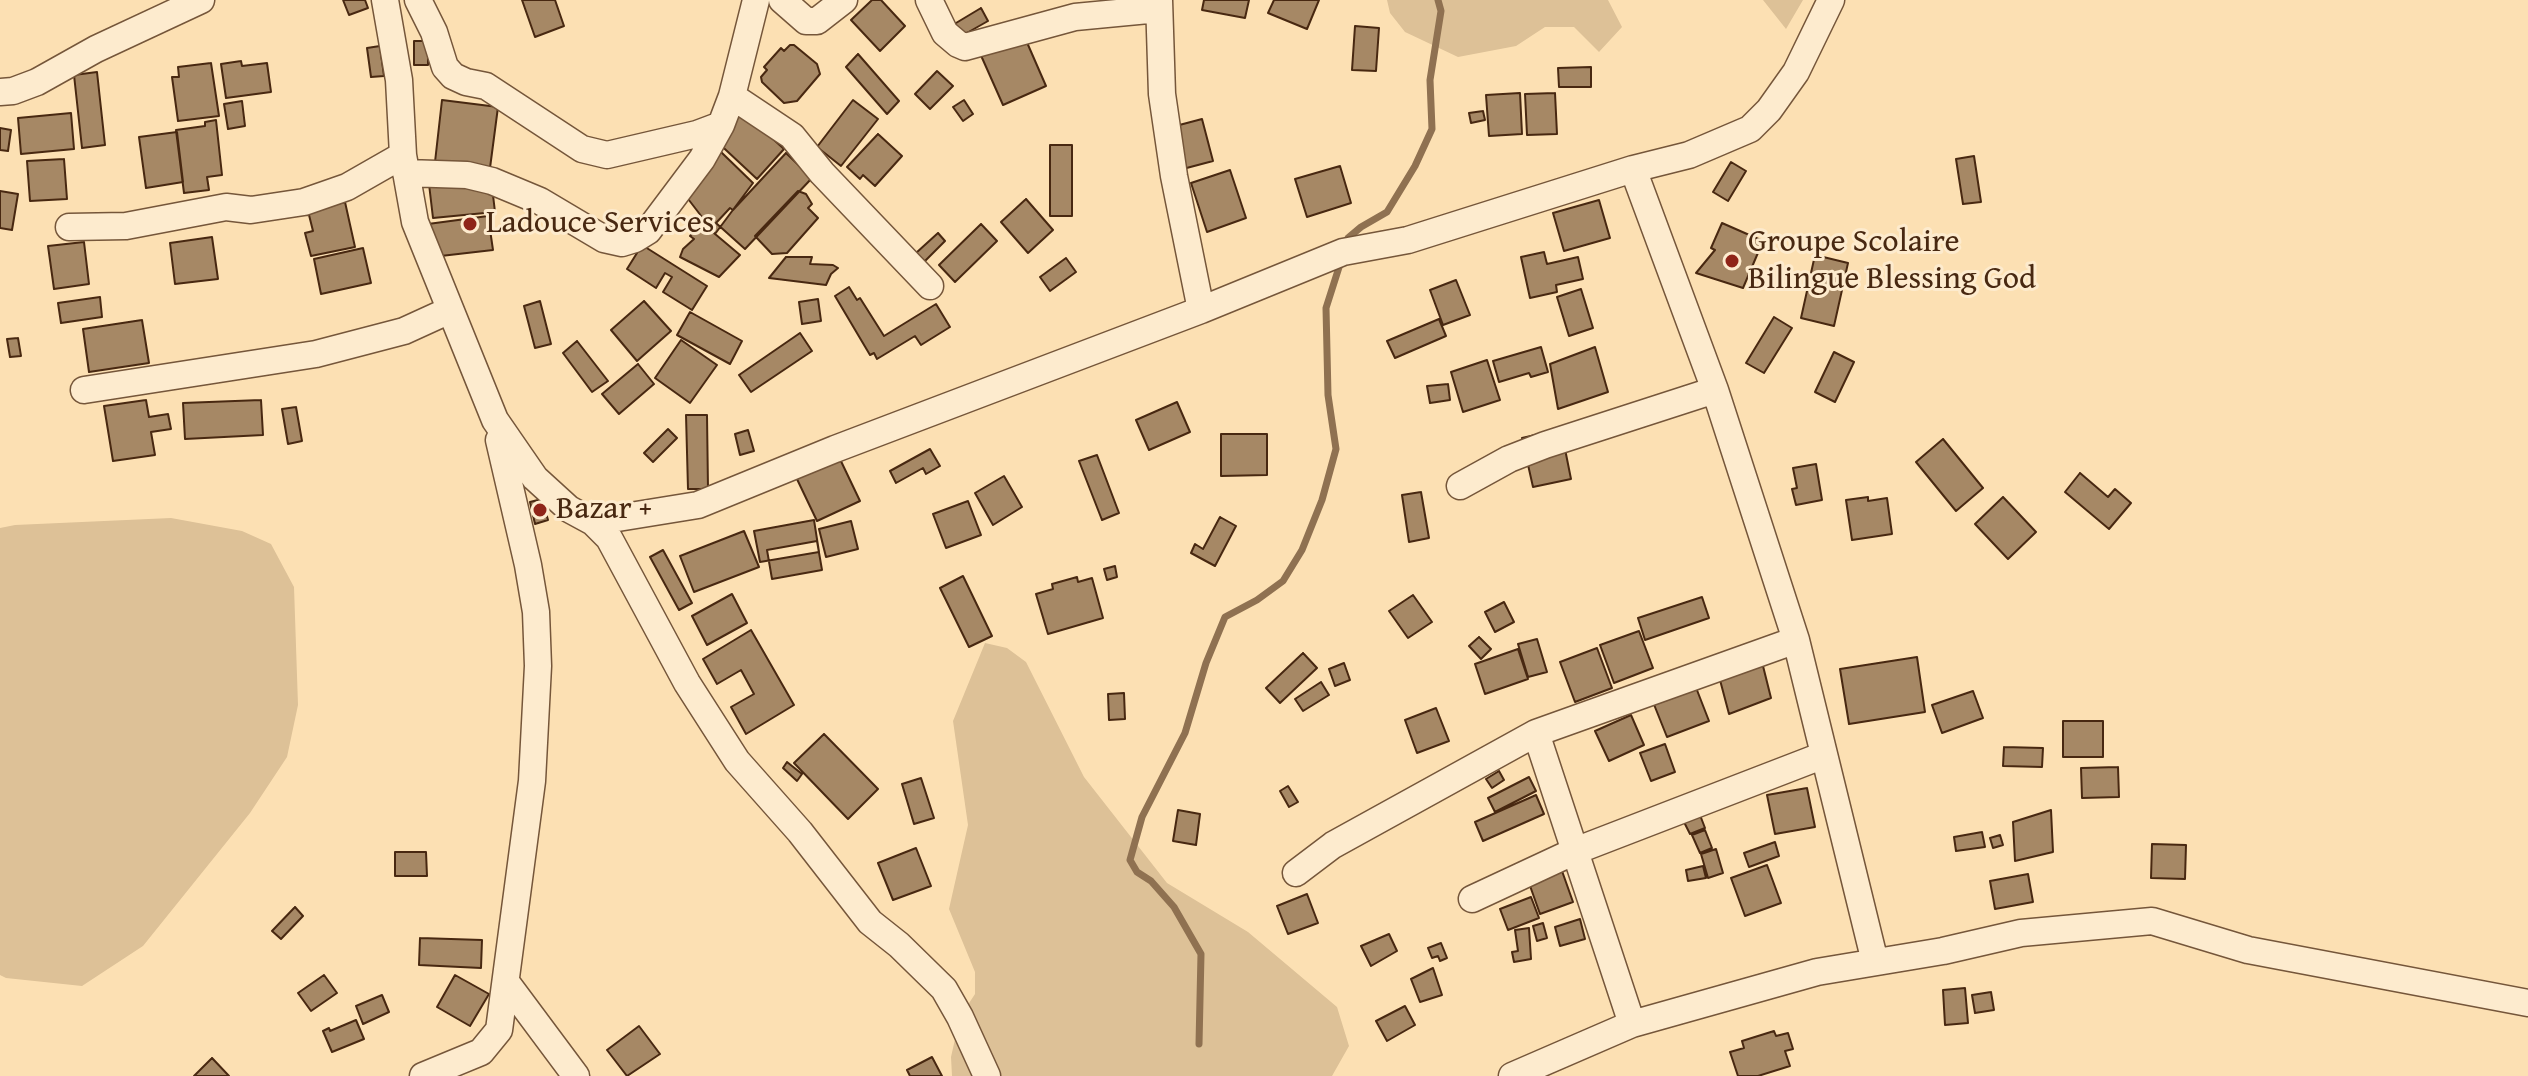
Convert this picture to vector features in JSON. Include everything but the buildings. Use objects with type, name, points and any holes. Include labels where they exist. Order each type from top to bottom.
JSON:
[{"type":"street","points":[[0,92],[13,91],[37,82],[96,49],[201,0]]},
{"type":"street","points":[[385,0],[399,80],[404,164],[415,222],[495,420],[528,565],[536,612],[538,666],[532,781],[499,1030],[481,1052],[423,1076]]},
{"type":"street","points":[[418,0],[430,21],[445,67],[453,76],[497,91],[582,149],[607,155],[626,152],[721,125]]},
{"type":"street","points":[[69,227],[126,226],[219,198],[251,210],[278,208],[317,199],[404,164],[492,181],[540,201],[604,239],[622,243],[635,239],[648,231],[702,159],[721,125],[732,96],[756,0]]},
{"type":"street","points":[[782,0],[806,21],[817,21],[844,0]]},
{"type":"street","points":[[929,0],[945,33],[965,47],[1075,17],[1159,5],[1162,94],[1174,176],[1201,310]]},
{"type":"street","points":[[593,522],[698,505],[1343,252],[1408,240],[1633,169],[1689,155],[1750,129],[1769,110],[1796,72],[1831,0]]},
{"type":"street","points":[[732,96],[792,136],[822,173],[930,286]]},
{"type":"street","points":[[1633,169],[1715,390],[1796,640],[1875,962]]},
{"type":"street","points":[[84,390],[316,354],[404,331],[450,310]]},
{"type":"street","points":[[1460,486],[1509,459],[1545,445],[1715,390]]},
{"type":"street","points":[[495,420],[535,478],[569,509],[593,522],[609,538],[687,683],[737,761],[800,832],[870,922],[899,945],[944,989],[987,1076]]},
{"type":"street","points":[[1296,873],[1333,845],[1536,733],[1796,640]]},
{"type":"street","points":[[1536,733],[1632,1024]]},
{"type":"street","points":[[1472,899],[1575,851],[1824,755]]},
{"type":"street","points":[[1512,1076],[1632,1024],[1817,972],[1943,951],[2021,933],[2152,921],[2248,950],[2528,1003]]},
{"type":"street","points":[[506,982],[576,1076]]},
{"type":"shaded area","points":[[1387,0],[1608,0],[1622,27],[1599,52],[1574,27],[1545,27],[1516,46],[1458,57],[1405,32],[1390,13]]},
{"type":"shaded area","points":[[1763,0],[1803,0],[1786,29]]},
{"type":"shaded area","points":[[171,518],[242,531],[271,544],[294,587],[298,705],[287,757],[250,813],[143,946],[82,986],[6,978],[0,975],[0,528]]},
{"type":"shaded area","points":[[985,643],[1007,648],[1026,662],[1084,777],[1167,883],[1248,932],[1337,1007],[1349,1046],[1332,1076],[952,1076],[951,1057],[960,1017],[975,994],[975,972],[949,909],[968,825],[953,721]]},
{"type":"waterway","points":[[1346,245],[1348,238],[1361,227],[1387,212],[1415,166],[1432,129],[1430,80],[1441,11],[1438,0]]},
{"type":"waterway","points":[[1199,1044],[1201,954],[1174,907],[1151,881],[1137,872],[1130,860],[1142,817],[1185,733],[1206,663],[1225,617],[1257,600],[1283,581],[1302,550],[1322,500],[1336,449],[1328,395],[1326,308],[1341,261]]},
{"type":"place","name":"Ladouce Services","points":[[470,224]]},
{"type":"place","name":"Groupe Scolaire Bilingue Blessing God","points":[[1732,261]]},
{"type":"place","name":"Bazar +","points":[[540,510]]}]
